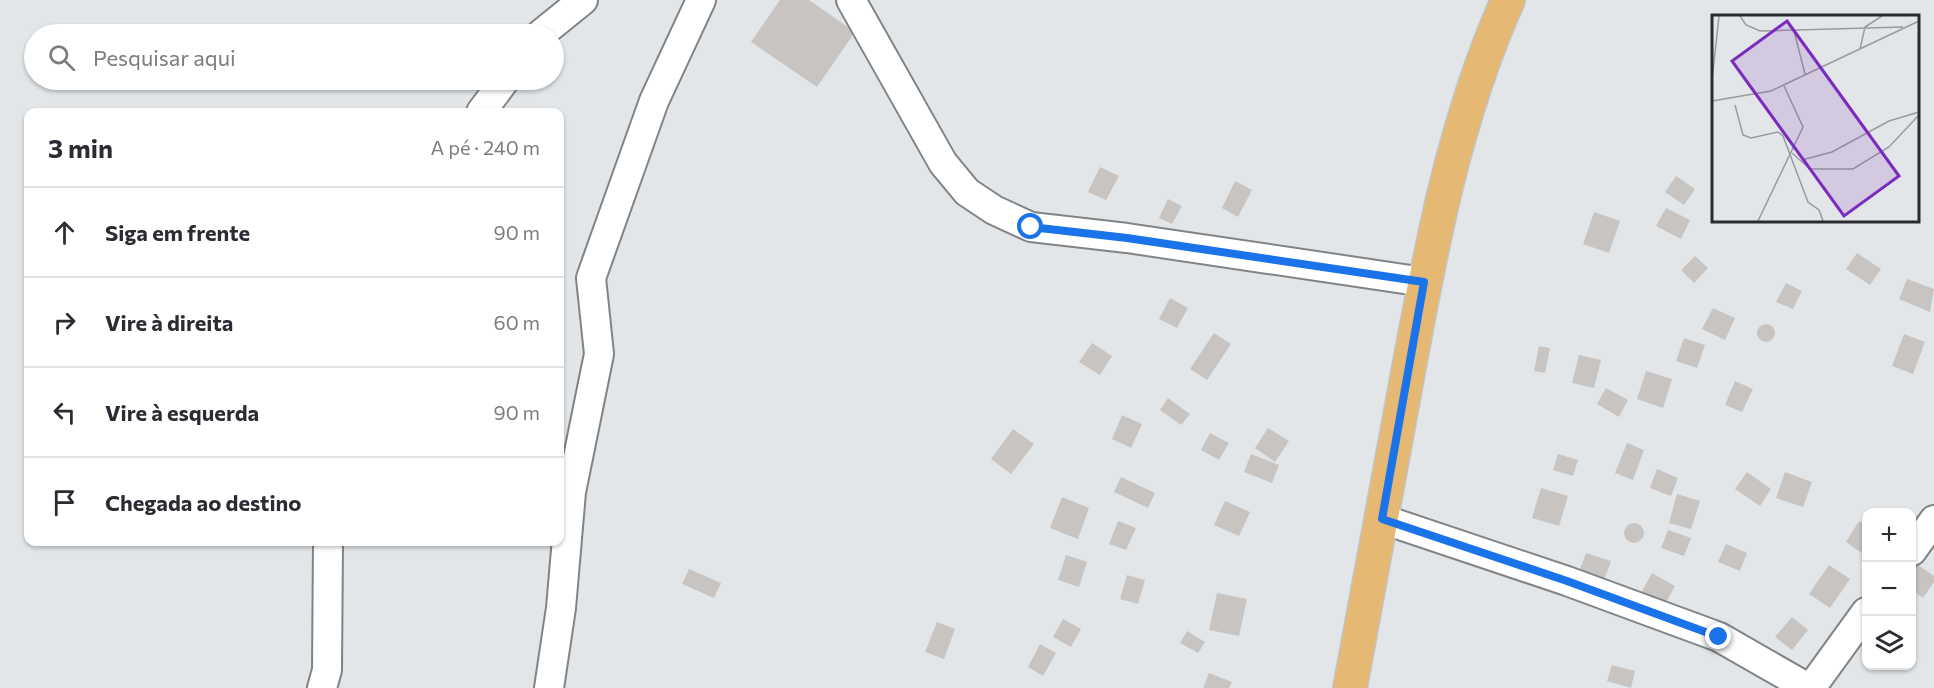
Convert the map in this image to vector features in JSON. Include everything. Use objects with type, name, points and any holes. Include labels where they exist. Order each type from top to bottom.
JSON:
[{"type":"main road","points":[[1350,688],[1424,282],[1459,140],[1495,30],[1508,0]]},
{"type":"street","points":[[553,24],[583,0]]},
{"type":"street","points":[[549,688],[561,608],[571,492],[599,354],[591,278],[654,101],[701,0]]},
{"type":"street","points":[[851,0],[943,163],[967,192],[994,210],[1031,227],[1127,238],[1424,282]]},
{"type":"street","points":[[484,108],[498,90]]},
{"type":"street","points":[[1382,519],[1567,581],[1719,637],[1810,688],[1863,616]]},
{"type":"street","points":[[1916,544],[1934,520]]},
{"type":"street","points":[[322,688],[327,670],[328,546]]},
{"type":"building","points":[[780,0],[809,0],[855,32],[817,87],[751,42]]},
{"type":"building","points":[[1100,167],[1119,176],[1106,200],[1088,192]]},
{"type":"building","points":[[1676,176],[1695,189],[1684,205],[1665,192]]},
{"type":"building","points":[[1235,181],[1252,190],[1238,217],[1222,208]]},
{"type":"building","points":[[1168,199],[1182,206],[1172,224],[1159,218]]},
{"type":"building","points":[[1666,208],[1690,220],[1681,239],[1656,226]]},
{"type":"building","points":[[1594,212],[1620,221],[1609,253],[1583,244]]},
{"type":"building","points":[[1857,253],[1881,269],[1870,285],[1846,269]]},
{"type":"building","points":[[1695,256],[1708,268],[1694,283],[1681,270]]},
{"type":"building","points":[[1907,279],[1934,289],[1930,312],[1899,299]]},
{"type":"building","points":[[1786,283],[1802,291],[1793,309],[1776,302]]},
{"type":"building","points":[[1170,298],[1188,308],[1177,328],[1159,319]]},
{"type":"building","points":[[1713,308],[1735,318],[1725,340],[1702,329]]},
{"type":"building","points":[[1766,324],[1772,327],[1775,333],[1772,339],[1766,342],[1760,339],[1757,333],[1760,327]]},
{"type":"building","points":[[1214,333],[1231,344],[1207,380],[1190,369]]},
{"type":"building","points":[[1904,334],[1925,342],[1913,374],[1892,366]]},
{"type":"building","points":[[1684,338],[1705,345],[1697,368],[1676,361]]},
{"type":"building","points":[[1092,343],[1112,356],[1100,375],[1079,362]]},
{"type":"building","points":[[1539,346],[1550,348],[1545,373],[1534,371]]},
{"type":"building","points":[[1579,355],[1601,360],[1594,388],[1572,383]]},
{"type":"building","points":[[1646,371],[1672,379],[1663,408],[1637,399]]},
{"type":"building","points":[[1735,381],[1753,389],[1742,412],[1725,405]]},
{"type":"building","points":[[1606,388],[1628,400],[1619,417],[1597,404]]},
{"type":"building","points":[[1168,398],[1190,414],[1181,425],[1160,410]]},
{"type":"building","points":[[1122,415],[1142,424],[1131,448],[1112,439]]},
{"type":"building","points":[[1268,428],[1289,441],[1275,462],[1255,448]]},
{"type":"building","points":[[1013,429],[1034,444],[1011,474],[991,459]]},
{"type":"building","points":[[1210,433],[1229,443],[1219,460],[1201,450]]},
{"type":"building","points":[[1627,443],[1644,450],[1633,480],[1615,473]]},
{"type":"building","points":[[1251,454],[1279,465],[1272,483],[1244,472]]},
{"type":"building","points":[[1558,454],[1578,460],[1573,476],[1553,470]]},
{"type":"building","points":[[1657,469],[1678,478],[1671,496],[1650,488]]},
{"type":"building","points":[[1747,472],[1771,489],[1760,506],[1735,489]]},
{"type":"building","points":[[1785,472],[1812,482],[1803,507],[1776,498]]},
{"type":"building","points":[[1121,477],[1155,493],[1148,508],[1114,492]]},
{"type":"building","points":[[1541,488],[1568,496],[1559,526],[1532,518]]},
{"type":"building","points":[[1677,494],[1700,501],[1691,529],[1669,523]]},
{"type":"building","points":[[1062,497],[1089,508],[1078,539],[1050,528]]},
{"type":"building","points":[[1225,501],[1250,512],[1239,536],[1214,525]]},
{"type":"building","points":[[1118,521],[1136,528],[1126,550],[1109,544]]},
{"type":"building","points":[[1859,521],[1862,523],[1862,553],[1846,542]]},
{"type":"building","points":[[1634,523],[1641,526],[1644,533],[1641,540],[1634,543],[1627,540],[1624,533],[1627,526]]},
{"type":"building","points":[[1668,530],[1691,538],[1684,556],[1661,548]]},
{"type":"building","points":[[1726,544],[1747,553],[1740,571],[1718,562]]},
{"type":"building","points":[[1586,553],[1611,561],[1604,580],[1579,572]]},
{"type":"building","points":[[1066,555],[1087,562],[1079,587],[1058,580]]},
{"type":"building","points":[[1917,564],[1934,576],[1934,582],[1923,598],[1916,593]]},
{"type":"building","points":[[1829,565],[1850,579],[1830,608],[1809,594]]},
{"type":"building","points":[[689,569],[721,583],[714,598],[682,584]]},
{"type":"building","points":[[1652,573],[1675,586],[1663,608],[1640,595]]},
{"type":"building","points":[[1127,575],[1145,580],[1138,604],[1120,599]]},
{"type":"building","points":[[1217,593],[1247,599],[1239,636],[1209,630]]},
{"type":"building","points":[[1792,617],[1808,630],[1792,650],[1775,637]]},
{"type":"building","points":[[1063,619],[1081,629],[1071,647],[1053,637]]},
{"type":"building","points":[[937,622],[955,629],[944,659],[925,652]]},
{"type":"building","points":[[1187,631],[1205,642],[1198,653],[1180,643]]},
{"type":"building","points":[[1040,644],[1056,653],[1043,676],[1028,667]]},
{"type":"building","points":[[1612,665],[1635,671],[1631,688],[1607,681]]},
{"type":"building","points":[[1209,673],[1232,682],[1229,688],[1203,688]]},
{"type":"route","points":[[1031,227],[1127,238],[1424,282],[1382,519],[1567,581],[1719,637]]}]
